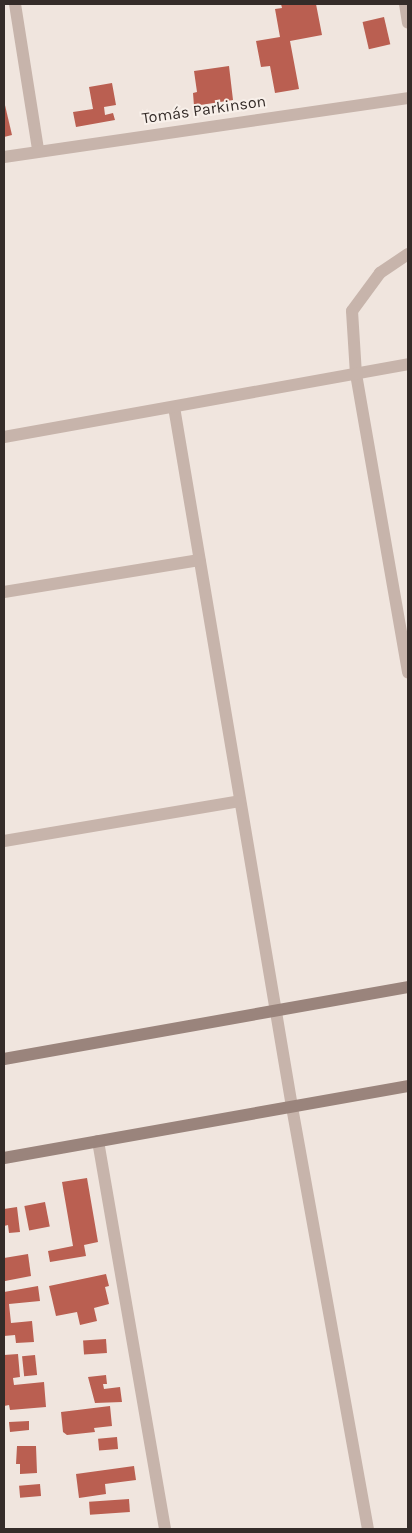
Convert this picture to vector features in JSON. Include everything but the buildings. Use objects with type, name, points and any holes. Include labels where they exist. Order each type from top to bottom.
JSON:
[{"type":"main road","points":[[4,1059],[277,1012],[408,987]]},
{"type":"main road","points":[[4,1158],[408,1086]]},
{"type":"street","points":[[15,4],[38,150]]},
{"type":"street","points":[[405,4],[408,23]]},
{"type":"street","name":"Tomás Parkinson","points":[[4,157],[38,150],[408,98]]},
{"type":"street","points":[[408,254],[380,273],[352,311],[356,374],[408,672]]},
{"type":"street","points":[[4,437],[408,364]]},
{"type":"street","points":[[174,407],[292,1107],[368,1529]]},
{"type":"street","points":[[4,592],[199,560]]},
{"type":"street","points":[[4,841],[240,801]]},
{"type":"street","points":[[98,1141],[164,1529]]}]
